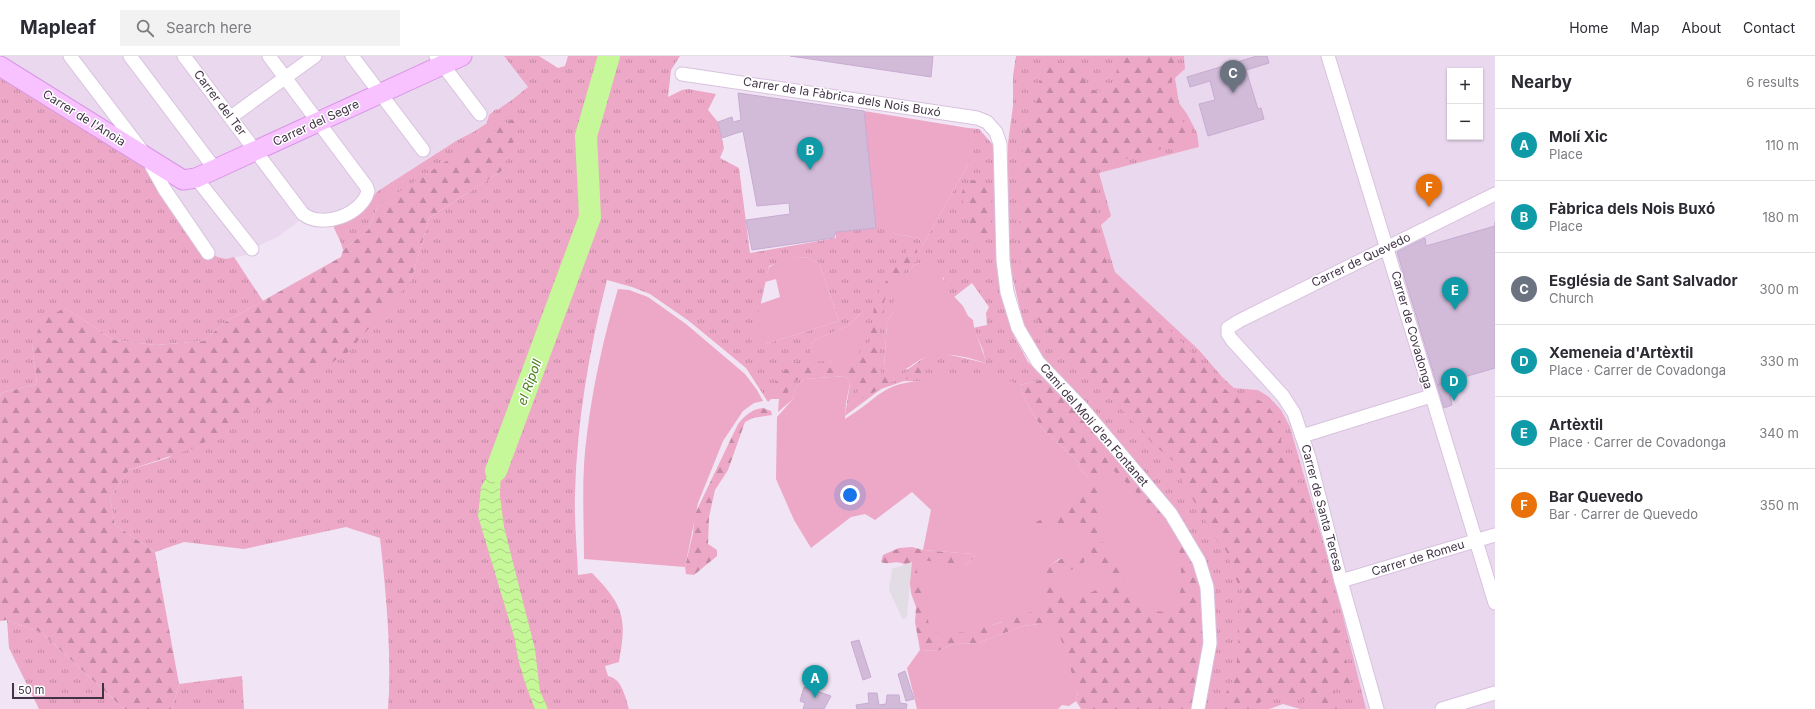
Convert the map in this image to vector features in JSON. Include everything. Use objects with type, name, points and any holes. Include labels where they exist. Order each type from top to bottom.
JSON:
[{"type":"street","points":[[70,56],[146,156],[165,190],[208,253]]},
{"type":"street","points":[[130,56],[209,162],[216,168]]},
{"type":"street","name":"Carrer del Ter","points":[[184,56],[299,209],[307,217],[318,220],[328,220],[342,216],[358,206],[366,197],[368,191],[319,122]]},
{"type":"street","points":[[269,56],[319,122]]},
{"type":"street","points":[[231,117],[315,56]]},
{"type":"street","points":[[352,56],[423,150]]},
{"type":"street","name":"Carrer del Segre","points":[[196,178],[380,94],[439,61],[462,56]]},
{"type":"street","name":"Carrer de Covadonga","points":[[1328,56],[1388,247],[1431,396],[1477,540],[1495,603]]},
{"type":"street","points":[[439,61],[480,114]]},
{"type":"street","name":"Carrer de l'Anoia","points":[[1,65],[146,156],[168,172],[183,180],[196,178]]},
{"type":"street","name":"Carrer de la Fàbrica dels Nois Buxó","points":[[682,74],[977,118],[987,122],[996,132]]},
{"type":"street","name":"Camí del Molí d'en Fontanet","points":[[996,132],[1000,144],[1002,166],[1003,260],[1007,292],[1018,328],[1038,362],[1082,408],[1171,514],[1199,561],[1207,587],[1210,643],[1198,709]]},
{"type":"street","points":[[196,178],[252,249]]},
{"type":"street","name":"Carrer de Quevedo","points":[[1228,328],[1239,321],[1495,194]]},
{"type":"street","name":"Carrer de Santa Teresa","points":[[1228,328],[1228,334],[1232,340],[1290,404],[1302,436],[1377,709]]},
{"type":"street","points":[[1302,436],[1431,396]]},
{"type":"street","name":"Carrer de Romeu","points":[[1341,581],[1495,535]]},
{"type":"street","points":[[1442,709],[1495,693]]},
{"type":"shaded area","points":[[0,56],[504,56],[528,87],[512,100],[497,110],[496,109],[489,115],[487,123],[378,191],[369,201],[317,226],[299,221],[279,236],[256,247],[247,255],[226,259],[200,249],[0,74]]},
{"type":"shaded area","points":[[1184,56],[1495,56],[1495,709],[1365,709],[1258,390],[1234,388],[1223,378],[1199,350],[1115,272],[1101,225],[1098,173],[1199,147],[1187,114],[1179,103],[1175,78],[1185,69]]},
{"type":"shaded area","points":[[912,562],[907,616],[903,620],[889,590],[892,569]]},
{"type":"green space","points":[[504,56],[539,56],[558,68],[565,66],[568,56],[680,56],[671,70],[668,97],[682,90],[688,89],[716,94],[708,110],[718,122],[724,148],[720,158],[739,168],[750,253],[836,238],[836,232],[884,227],[895,234],[919,238],[923,245],[968,164],[968,128],[979,129],[994,146],[996,258],[1000,283],[1015,338],[1028,362],[1044,379],[1020,385],[904,381],[881,389],[845,416],[850,383],[846,376],[804,379],[795,388],[793,399],[778,412],[779,399],[771,399],[768,402],[746,368],[689,321],[650,294],[607,280],[589,359],[578,440],[575,503],[578,575],[592,573],[603,584],[617,604],[623,634],[619,662],[605,666],[608,676],[620,684],[629,709],[388,709],[389,646],[380,538],[346,527],[244,549],[184,542],[155,552],[115,525],[110,498],[129,470],[168,458],[411,281],[429,218],[503,170],[378,205],[368,230],[343,250],[333,225],[369,201],[378,191],[487,123],[489,115],[496,109],[497,110],[512,100],[528,87]],"holes":[[[797,257],[809,258],[819,263],[839,321],[766,344],[752,344],[769,266]],[[920,263],[944,278],[944,287],[954,297],[972,283],[989,307],[986,313],[987,325],[973,328],[983,350],[986,363],[937,352],[924,358],[908,369],[887,372],[884,368],[887,323],[893,312],[906,276],[914,265]],[[861,313],[863,322],[862,335],[857,345],[844,363],[827,361],[810,349],[814,340],[848,326]]]},
{"type":"green space","points":[[1016,56],[1184,56],[1185,69],[1175,78],[1179,103],[1187,114],[1197,133],[1199,147],[1099,173],[1111,216],[1101,225],[1115,272],[1199,350],[1223,378],[1234,388],[1258,390],[1269,397],[1281,410],[1290,427],[1334,580],[1366,709],[1300,709],[1283,704],[1269,709],[1205,709],[1210,643],[1024,326],[1010,267],[1007,242],[1008,143],[1013,106],[1013,76]]},
{"type":"green space","points":[[1122,56],[1178,56],[1177,65],[1172,75],[1172,89],[1178,116],[1191,130],[1190,141],[1104,165],[1097,169],[1096,179],[1099,208],[1095,226],[1102,250],[1112,276],[1181,341],[1230,394],[1253,397],[1266,404],[1283,425],[1281,441],[1286,459],[1294,469],[1303,498],[1307,503],[1352,684],[1344,685],[1331,682],[1329,686],[1348,709],[1318,709],[1294,693],[1272,693],[1251,709],[1218,709],[1236,673],[1242,592],[1235,577],[1226,550],[1220,546],[1191,496],[1184,488],[1180,467],[1151,442],[1144,431],[1131,420],[1091,374],[1041,325],[1023,288],[1018,250],[1022,155],[1025,129],[1034,105],[1045,63],[1055,62],[1069,65],[1078,71],[1093,90],[1103,91],[1114,84],[1119,60]]},
{"type":"green space","points":[[0,74],[146,165],[200,249],[226,259],[234,257],[263,301],[225,322],[204,341],[155,345],[114,340],[65,308],[32,345],[37,384],[1,393],[0,396]]},
{"type":"green space","points":[[525,111],[503,170],[429,218],[411,281],[347,353],[197,447],[129,470],[110,498],[115,525],[155,552],[179,684],[172,709],[124,709],[42,633],[7,620],[0,621],[0,396],[1,393],[37,384],[32,345],[43,319],[65,308],[114,340],[155,345],[204,341],[225,322],[341,257],[343,250],[368,230],[378,205]]},
{"type":"green space","points":[[864,111],[968,128],[968,164],[923,245],[919,238],[895,234],[884,228],[876,228]]},
{"type":"green space","points":[[970,180],[981,181],[992,185],[991,230],[988,236],[970,234],[969,219],[963,201],[960,197]]},
{"type":"green space","points":[[907,247],[917,248],[917,261],[906,269],[899,280],[888,292],[884,302],[879,335],[880,368],[882,376],[904,373],[921,365],[922,373],[920,376],[889,383],[869,395],[856,400],[859,380],[847,374],[814,373],[790,383],[782,405],[780,398],[773,397],[778,378],[785,370],[802,360],[829,368],[846,368],[858,362],[870,341],[874,307],[879,291],[892,270],[905,258]]},
{"type":"green space","points":[[797,257],[809,258],[819,263],[839,321],[766,344],[751,344],[760,304],[780,297],[776,279],[765,282],[769,267],[783,260]]},
{"type":"green space","points":[[923,262],[941,274],[945,287],[963,306],[968,316],[973,320],[975,331],[986,363],[947,354],[924,358],[899,372],[887,372],[884,368],[887,323],[893,312],[894,292],[914,265]]},
{"type":"green space","points":[[618,289],[629,290],[648,297],[686,324],[745,374],[763,401],[754,403],[743,411],[723,441],[698,503],[685,567],[584,559],[583,481],[585,449],[592,397],[608,325]]},
{"type":"green space","points":[[861,313],[866,313],[862,345],[853,362],[844,364],[827,361],[811,362],[810,349],[814,340],[848,326]]},
{"type":"green space","points":[[932,373],[953,373],[961,377],[997,376],[1020,385],[1025,400],[1041,427],[1078,462],[1080,469],[1088,477],[1083,497],[1078,503],[1036,522],[1036,526],[1048,526],[1072,522],[1083,523],[1093,558],[1109,576],[1109,584],[1092,592],[1059,596],[1052,589],[1051,582],[1057,575],[1084,565],[1085,558],[1076,555],[1059,559],[1042,571],[1042,591],[1045,602],[1041,609],[967,633],[953,632],[941,634],[930,630],[916,568],[921,560],[964,565],[973,559],[974,554],[923,550],[931,510],[912,492],[875,520],[865,514],[851,517],[811,548],[794,520],[776,479],[777,417],[793,399],[795,388],[804,379],[846,376],[850,383],[846,403],[845,419],[891,387],[913,382],[928,381]]},
{"type":"green space","points":[[1044,379],[1058,383],[1171,514],[1199,561],[1209,611],[1195,709],[1081,709],[1076,701],[1078,692],[1039,624],[1023,626],[978,643],[954,644],[938,651],[920,650],[915,622],[916,607],[911,593],[908,566],[896,562],[881,562],[883,555],[899,548],[912,547],[923,550],[974,554],[973,559],[964,565],[960,565],[970,631],[1002,622],[1040,571],[1069,554],[1077,553],[1085,558],[1082,592],[1091,556],[1069,525],[1037,529],[1032,523],[1088,477],[1080,469],[1078,462],[1041,427],[1025,400],[1020,385]]},
{"type":"green space","points":[[763,408],[771,411],[772,415],[753,418],[745,422],[728,470],[715,490],[709,517],[708,544],[717,550],[717,556],[694,575],[686,574],[685,567],[693,533],[695,514],[738,424],[752,411]]},
{"type":"green space","points":[[1110,467],[1166,521],[1181,556],[1181,589],[1173,612],[1145,611],[1129,594],[1118,568],[1097,533],[1100,483]]},
{"type":"green space","points":[[7,620],[42,633],[124,709],[39,709],[9,648]]},
{"type":"green space","points":[[1048,624],[1058,630],[1078,692],[1076,701],[1069,706],[1062,705],[1058,709],[917,709],[907,668],[920,650],[938,651],[954,644],[978,643],[1023,626]]},
{"type":"green space","points":[[242,676],[244,709],[172,709],[179,684]]},
{"type":"water","points":[[506,443],[501,467],[500,496],[504,527],[535,649],[540,691],[548,709],[535,709],[528,692],[520,667],[515,640],[478,516],[481,487]]},
{"type":"building","points":[[790,56],[933,56],[931,77]]},
{"type":"building","points":[[1257,56],[1267,56],[1269,63],[1246,70],[1258,109],[1261,108],[1264,119],[1208,136],[1199,104],[1215,100],[1210,81],[1190,87],[1187,77]]},
{"type":"building","points":[[738,93],[864,111],[876,228],[836,232],[834,238],[752,250],[746,220],[790,214],[789,203],[757,206],[743,131],[722,138],[718,122],[732,117],[733,122],[741,120]]},
{"type":"building","points":[[1495,226],[1495,368],[1437,385],[1397,252],[1425,238],[1426,246]]},
{"type":"building","points":[[1447,382],[1452,405],[1444,408],[1437,385]]},
{"type":"building","points":[[859,640],[871,677],[863,680],[851,642]]},
{"type":"building","points":[[905,671],[914,699],[906,701],[898,674]]},
{"type":"building","points":[[804,687],[831,696],[824,709],[803,709],[805,703],[800,701]]},
{"type":"building","points":[[868,693],[877,693],[879,705],[886,704],[887,695],[899,695],[900,703],[907,704],[906,709],[857,709],[856,705],[869,703]]},
{"type":"waterway","name":"el Ripoll","points":[[496,471],[590,217],[586,136],[609,56]]},
{"type":"place","name":"Església de Sant Salvador","points":[[1233,93]]},
{"type":"place","name":"Fàbrica dels Nois Buxó","points":[[810,170]]},
{"type":"place","name":"Bar Quevedo","points":[[1429,207]]},
{"type":"place","name":"Artèxtil","points":[[1455,310]]},
{"type":"place","name":"Xemeneia d'Artèxtil","points":[[1454,401]]},
{"type":"place","name":"Molí Xic","points":[[815,698]]}]
